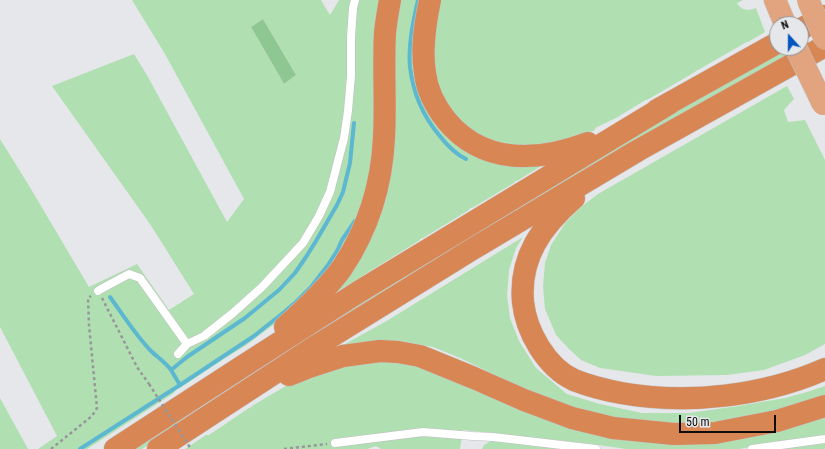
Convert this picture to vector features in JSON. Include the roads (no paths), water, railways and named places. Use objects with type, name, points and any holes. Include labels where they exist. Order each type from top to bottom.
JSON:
[{"type":"highway","points":[[243,366],[305,309],[323,290],[341,269],[366,223],[373,203],[382,161],[384,137],[385,33],[390,0]]},
{"type":"highway","points":[[430,0],[423,55],[424,73],[434,102],[446,120],[462,137],[474,144],[498,154],[529,157],[545,155],[566,151],[601,138],[620,130],[769,47]]},
{"type":"highway","points":[[809,25],[825,16]]},
{"type":"highway","points":[[158,449],[316,346],[465,254],[637,151],[825,46]]},
{"type":"highway","points":[[115,449],[379,280],[670,103]]},
{"type":"highway","points":[[637,151],[575,197],[559,211],[539,237],[528,260],[523,276],[522,290],[524,307],[536,342],[546,357],[557,368],[573,379],[594,387],[630,395],[656,397],[697,398],[747,392],[772,387],[825,369]]},
{"type":"highway","points":[[248,390],[343,356],[380,351],[398,352],[420,356],[524,400],[572,418],[613,428],[674,434],[715,433],[777,421],[825,406]]},
{"type":"main road","points":[[775,0],[782,16]]},
{"type":"main road","points":[[808,0],[825,39]]},
{"type":"main road","points":[[800,56],[824,107]]},
{"type":"lane","points":[[178,354],[187,344],[204,336],[233,313],[262,287],[303,243],[330,192],[344,138],[348,111],[351,37],[355,0]]},
{"type":"lane","points":[[98,291],[129,274],[140,278],[187,344]]},
{"type":"lane","points":[[335,443],[423,432],[493,437],[596,449]]},
{"type":"lane","points":[[752,449],[825,439]]},
{"type":"waterway","points":[[418,0],[410,42],[411,76],[416,94],[433,128],[451,148],[466,159]]},
{"type":"waterway","points":[[180,385],[171,370],[187,357],[245,318],[279,290],[295,273],[306,257],[337,205],[343,192],[350,163],[354,123]]},
{"type":"waterway","points":[[80,449],[254,336],[283,313],[311,287],[328,265],[355,221]]},
{"type":"waterway","points":[[110,297],[145,344],[171,370]]}]
